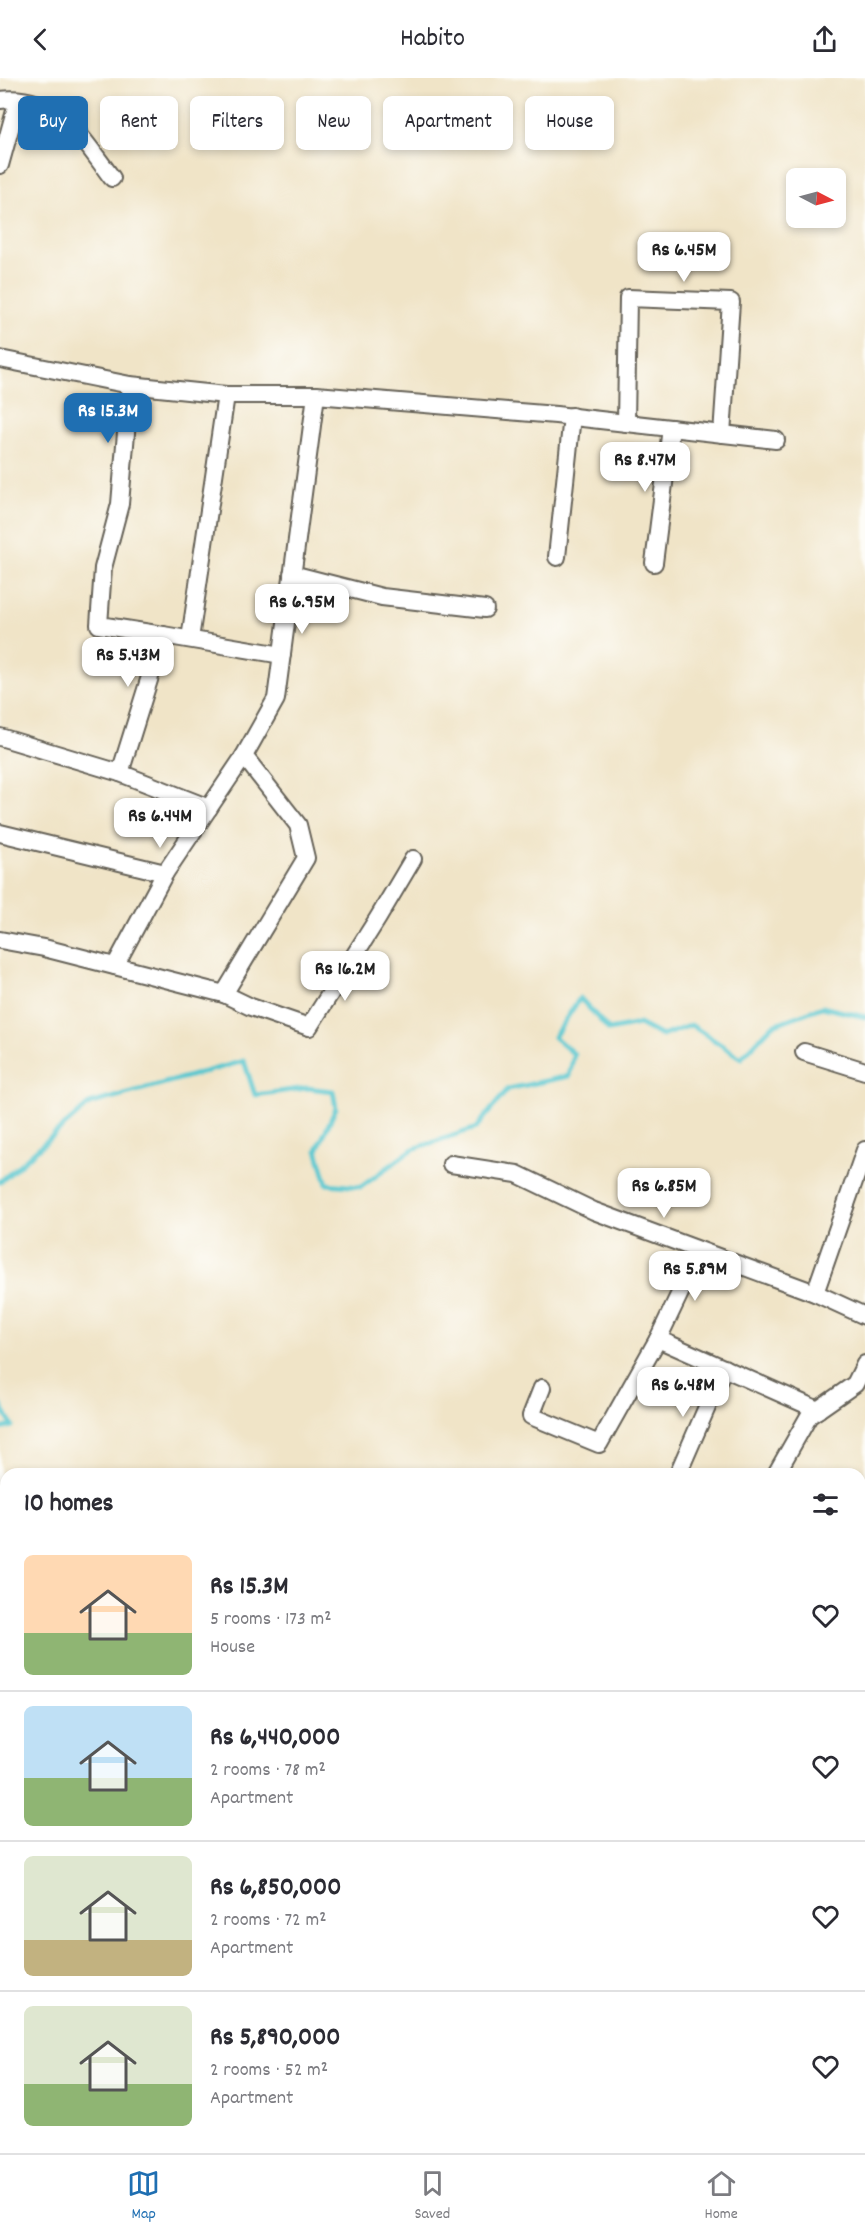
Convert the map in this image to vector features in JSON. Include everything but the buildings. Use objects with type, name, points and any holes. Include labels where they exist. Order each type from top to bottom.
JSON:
[{"type":"street","points":[[0,100],[18,100],[0,165]]},
{"type":"street","points":[[88,147],[112,178]]},
{"type":"street","points":[[626,423],[628,298],[731,302],[722,434]]},
{"type":"street","points":[[0,359],[130,385],[226,395],[316,395],[572,417],[776,440]]},
{"type":"street","points":[[130,385],[120,504],[103,568],[99,625],[282,655]]},
{"type":"street","points":[[190,639],[226,395]]},
{"type":"street","points":[[115,966],[165,873],[244,756],[276,699],[316,395]]},
{"type":"street","points":[[557,557],[572,417]]},
{"type":"street","points":[[654,563],[671,428]]},
{"type":"street","points":[[292,574],[382,597],[485,609]]},
{"type":"street","points":[[120,773],[163,635]]},
{"type":"street","points":[[0,738],[120,773],[209,808]]},
{"type":"street","points":[[224,994],[306,858],[298,825],[244,756]]},
{"type":"street","points":[[0,833],[165,873]]},
{"type":"street","points":[[0,940],[224,994],[251,1007],[309,1027],[413,859]]},
{"type":"street","points":[[804,1052],[865,1071]]},
{"type":"street","points":[[815,1293],[865,1150]]},
{"type":"street","points":[[451,1164],[517,1174],[594,1211],[815,1293],[865,1316]]},
{"type":"street","points":[[542,1388],[531,1416],[599,1443],[658,1339],[700,1251]]},
{"type":"street","points":[[658,1339],[818,1410]]},
{"type":"street","points":[[779,1468],[809,1416],[855,1384],[865,1364]]},
{"type":"street","points":[[680,1468],[724,1368]]},
{"type":"waterway","points":[[0,1182],[89,1104],[244,1061],[255,1095],[307,1088],[333,1091],[336,1108],[317,1150],[327,1184],[361,1187],[413,1149],[476,1128],[508,1089],[569,1076],[574,1054],[554,1037],[580,998],[609,1030],[639,1024],[662,1036],[691,1025],[741,1058],[773,1025],[822,1007],[865,1017]]},
{"type":"waterway","points":[[0,1403],[12,1426],[0,1429]]}]
